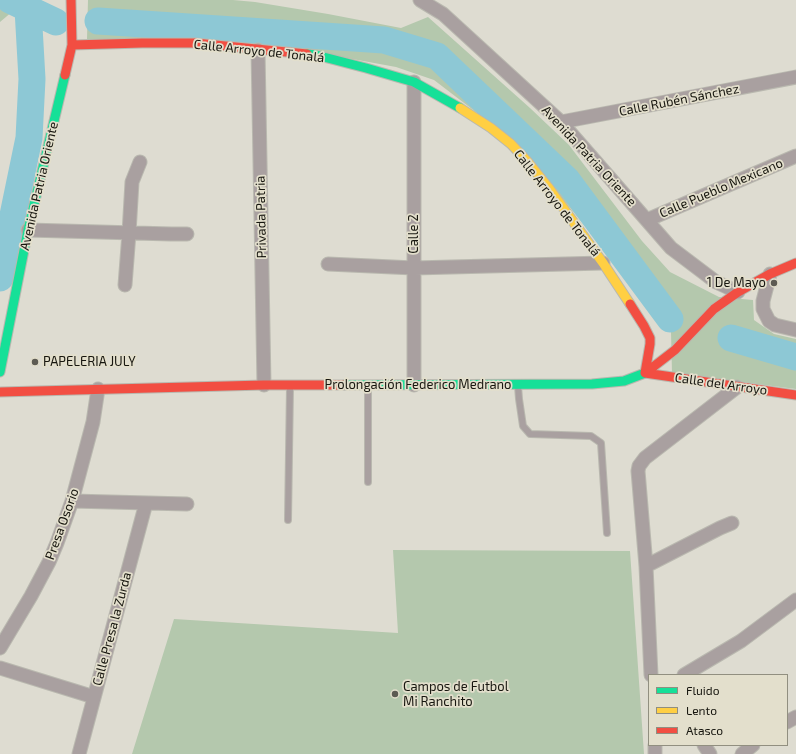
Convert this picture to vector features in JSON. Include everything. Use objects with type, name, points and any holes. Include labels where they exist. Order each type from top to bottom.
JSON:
[{"type":"street","name":"Avenida Patria Oriente","points":[[0,372],[28,230],[72,45],[71,0]]},
{"type":"street","name":"Avenida Patria Oriente","points":[[420,0],[443,14],[561,122],[671,248],[716,282],[738,292]]},
{"type":"street","points":[[440,0],[443,14]]},
{"type":"street","name":"Calle Arroyo de Tonalá","points":[[72,45],[195,43],[316,55],[414,82],[491,128],[511,144],[548,187],[604,263],[644,326],[650,344],[646,373]]},
{"type":"street","name":"Privada Patria","points":[[258,50],[264,385]]},
{"type":"street","name":"Calle Rubén Sánchez","points":[[561,122],[796,77]]},
{"type":"street","name":"Calle 2","points":[[414,82],[414,385]]},
{"type":"street","name":"Calle Pueblo Mexicano","points":[[647,220],[796,156]]},
{"type":"street","points":[[125,285],[132,182],[140,162]]},
{"type":"street","points":[[28,230],[186,234]]},
{"type":"street","points":[[328,264],[414,268],[604,263]]},
{"type":"street","name":"Prolongación Federico Medrano","points":[[0,392],[264,385],[592,384],[624,381],[646,373],[675,350],[714,309],[738,292],[770,274],[796,263]]},
{"type":"street","points":[[770,274],[763,301],[763,309],[769,321],[775,325],[796,330]]},
{"type":"street","name":"Calle del Arroyo","points":[[646,373],[796,395]]},
{"type":"street","points":[[651,674],[646,566],[638,471],[639,466],[645,458],[737,387]]},
{"type":"street","name":"Presa Osorio","points":[[0,648],[31,596],[57,543],[72,501],[93,422],[98,389]]},
{"type":"street","points":[[72,501],[187,504]]},
{"type":"street","name":"Calle Presa la Zurda","points":[[79,754],[146,503]]},
{"type":"street","points":[[646,566],[732,523]]},
{"type":"street","points":[[686,674],[741,641],[796,600]]},
{"type":"street","points":[[0,668],[94,697]]},
{"type":"street","points":[[742,754],[752,746]]},
{"type":"lane","points":[[518,384],[518,398],[523,426],[530,434],[591,436],[601,443],[607,533]]},
{"type":"lane","points":[[288,520],[290,385]]},
{"type":"lane","points":[[368,385],[368,482]]},
{"type":"green space","points":[[0,0],[26,0],[0,22]]},
{"type":"green space","points":[[88,0],[233,0],[255,2],[328,14],[401,28],[428,17],[569,145],[642,241],[670,272],[719,297],[753,300],[754,320],[774,334],[796,339],[796,389],[672,373],[671,332],[519,145],[434,80],[396,67],[276,45],[87,39]]},
{"type":"green space","name":"Campos de Futbol Mi Ranchito","points":[[393,550],[630,551],[644,754],[132,754],[174,619],[398,633]]},
{"type":"waterway","points":[[10,0],[56,22]]},
{"type":"waterway","points":[[0,278],[29,138],[32,79],[28,9]]},
{"type":"waterway","points":[[98,21],[384,40],[437,56],[567,180],[670,319]]},
{"type":"waterway","points":[[731,338],[796,357]]},
{"type":"traffic: fast","points":[[307,54],[366,68],[414,82],[460,108]]},
{"type":"traffic: fast","points":[[0,372],[28,230],[65,75]]},
{"type":"traffic: fast","points":[[344,385],[592,384],[624,381],[645,373],[653,367]]},
{"type":"traffic: slow","points":[[460,108],[491,128],[511,144],[527,161],[548,187],[603,263],[630,304]]},
{"type":"traffic: jam","points":[[65,75],[72,45],[71,0]]},
{"type":"traffic: jam","points":[[72,45],[195,43],[307,54]]},
{"type":"traffic: jam","points":[[653,367],[675,350],[714,309],[738,292],[770,274],[796,263]]},
{"type":"traffic: jam","points":[[630,304],[650,338],[645,373],[796,395]]},
{"type":"traffic: jam","points":[[0,392],[264,385],[344,385]]},
{"type":"place","name":"1 De Mayo","points":[[774,283]]},
{"type":"place","name":"PAPELERIA JULY","points":[[35,362]]},
{"type":"place","name":"Campos de Futbol Mi Ranchito","points":[[395,694]]}]
